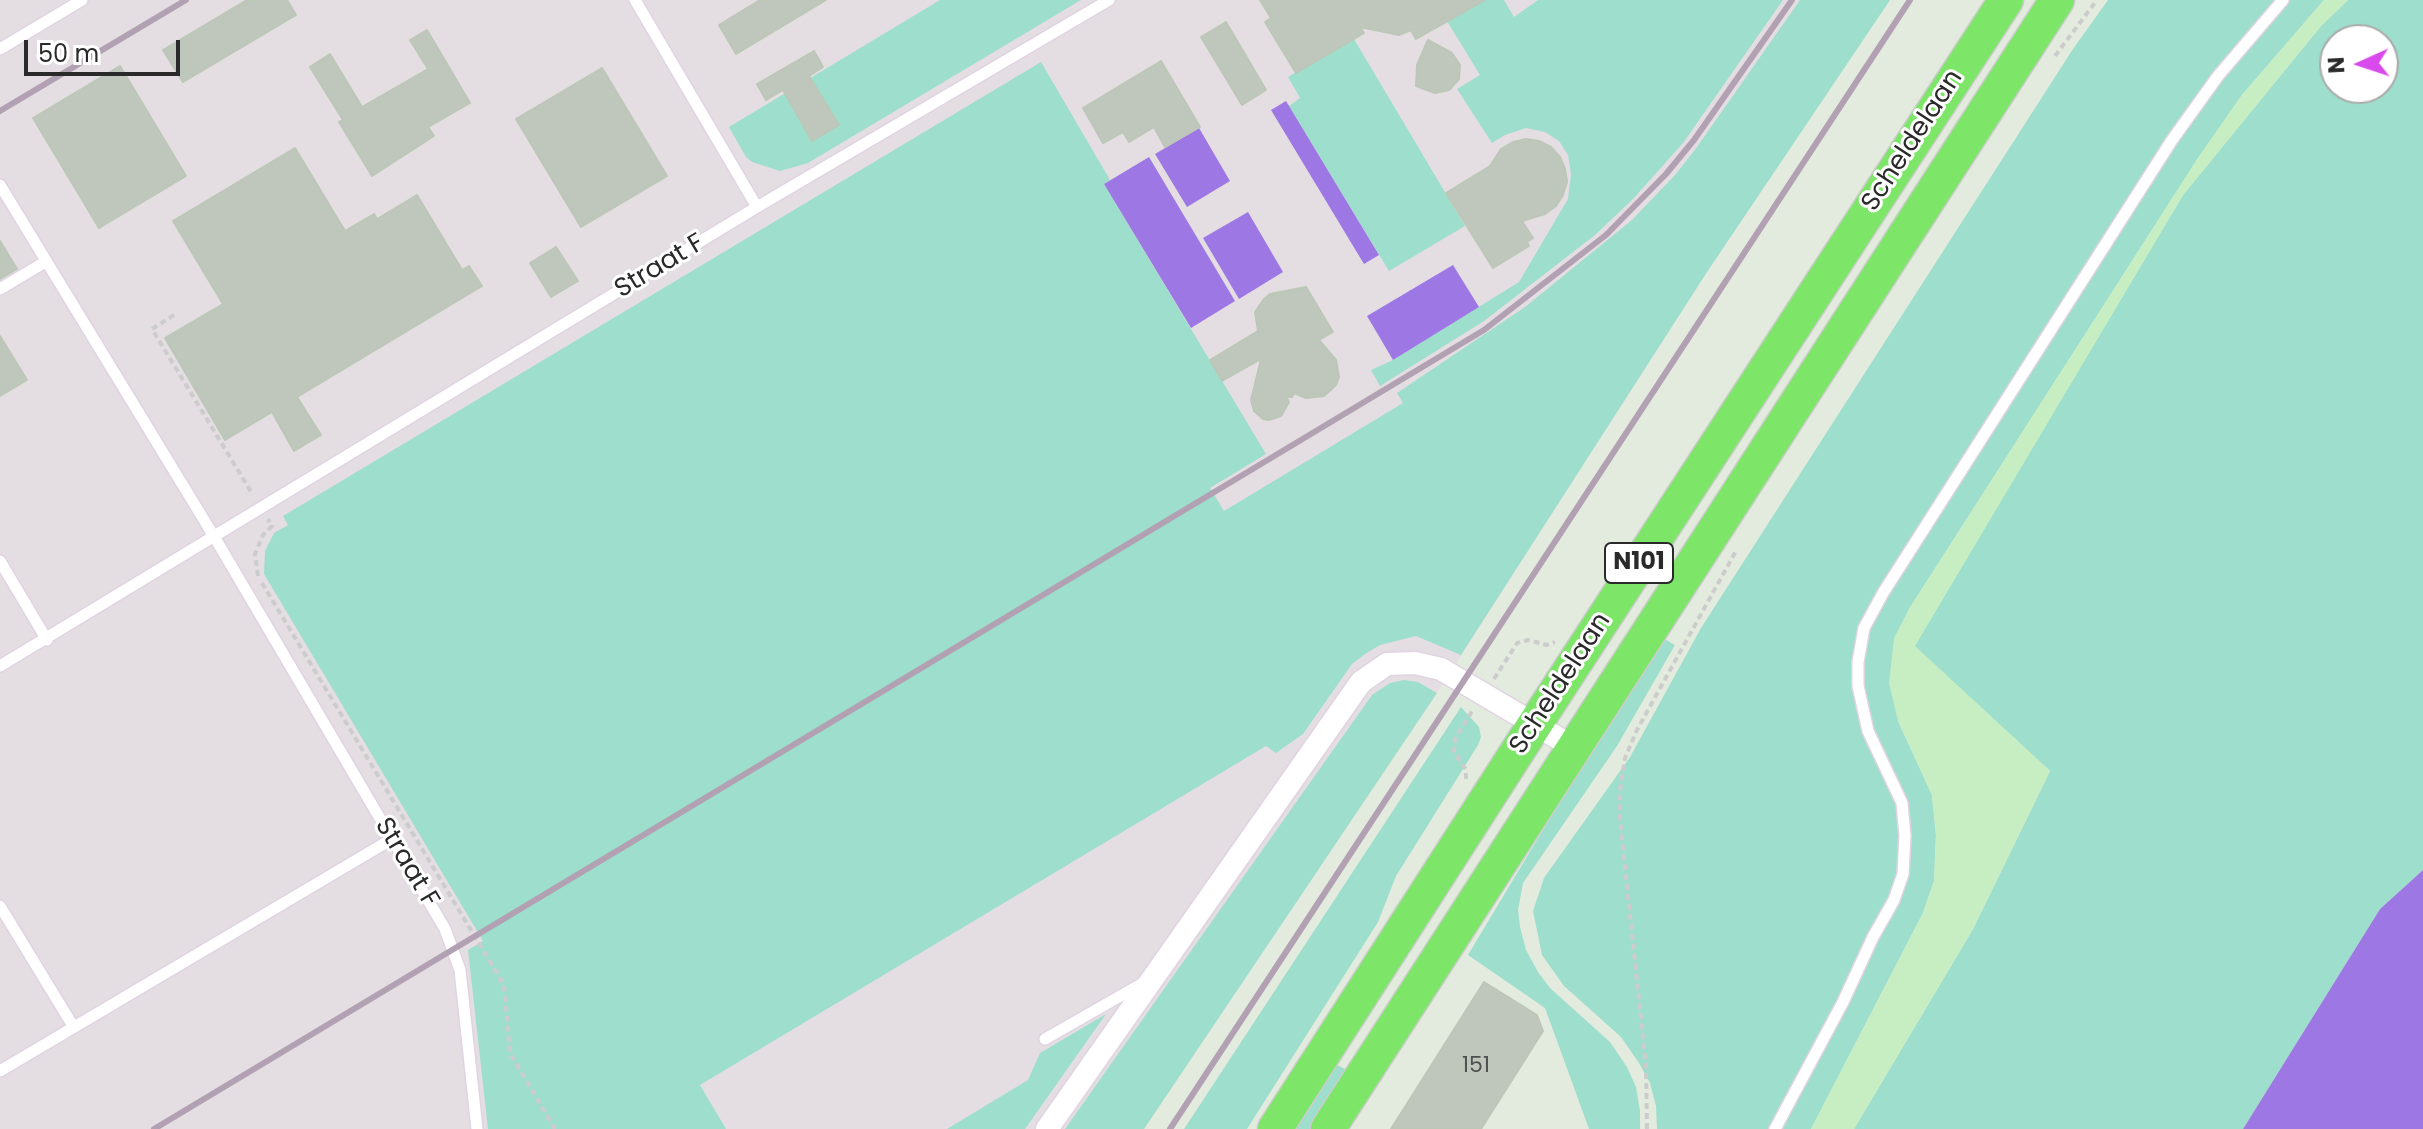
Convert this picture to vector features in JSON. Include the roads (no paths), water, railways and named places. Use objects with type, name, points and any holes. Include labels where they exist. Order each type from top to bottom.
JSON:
[{"type":"main road","name":"Scheldelaan","points":[[1275,1129],[2006,0]]},
{"type":"main road","name":"Scheldelaan","points":[[1328,1129],[2057,0]]},
{"type":"street","points":[[1047,1129],[1361,682],[1387,664],[1415,663],[1441,669],[1573,747]]},
{"type":"lane","points":[[0,49],[82,0]]},
{"type":"lane","points":[[635,0],[757,207]]},
{"type":"lane","name":"Straat F","points":[[0,666],[757,207],[1109,0]]},
{"type":"lane","points":[[1775,1129],[1843,1002],[1894,900],[1903,874],[1905,836],[1902,803],[1868,731],[1858,686],[1858,662],[1864,628],[1883,593],[2172,140],[2218,76],[2283,0]]},
{"type":"lane","points":[[0,185],[215,538]]},
{"type":"lane","points":[[0,289],[45,262]]},
{"type":"lane","name":"Straat F","points":[[215,538],[445,929],[457,956],[477,1129]]},
{"type":"lane","points":[[0,561],[47,640]]},
{"type":"lane","points":[[0,1071],[392,839]]},
{"type":"lane","points":[[0,906],[73,1026]]},
{"type":"lane","points":[[1045,1039],[1154,977]]},
{"type":"railway","points":[[0,111],[186,0]]},
{"type":"railway","points":[[154,1129],[1484,330],[1606,235],[1666,174],[1694,140],[1792,0]]},
{"type":"railway","points":[[1170,1129],[1910,0]]}]
